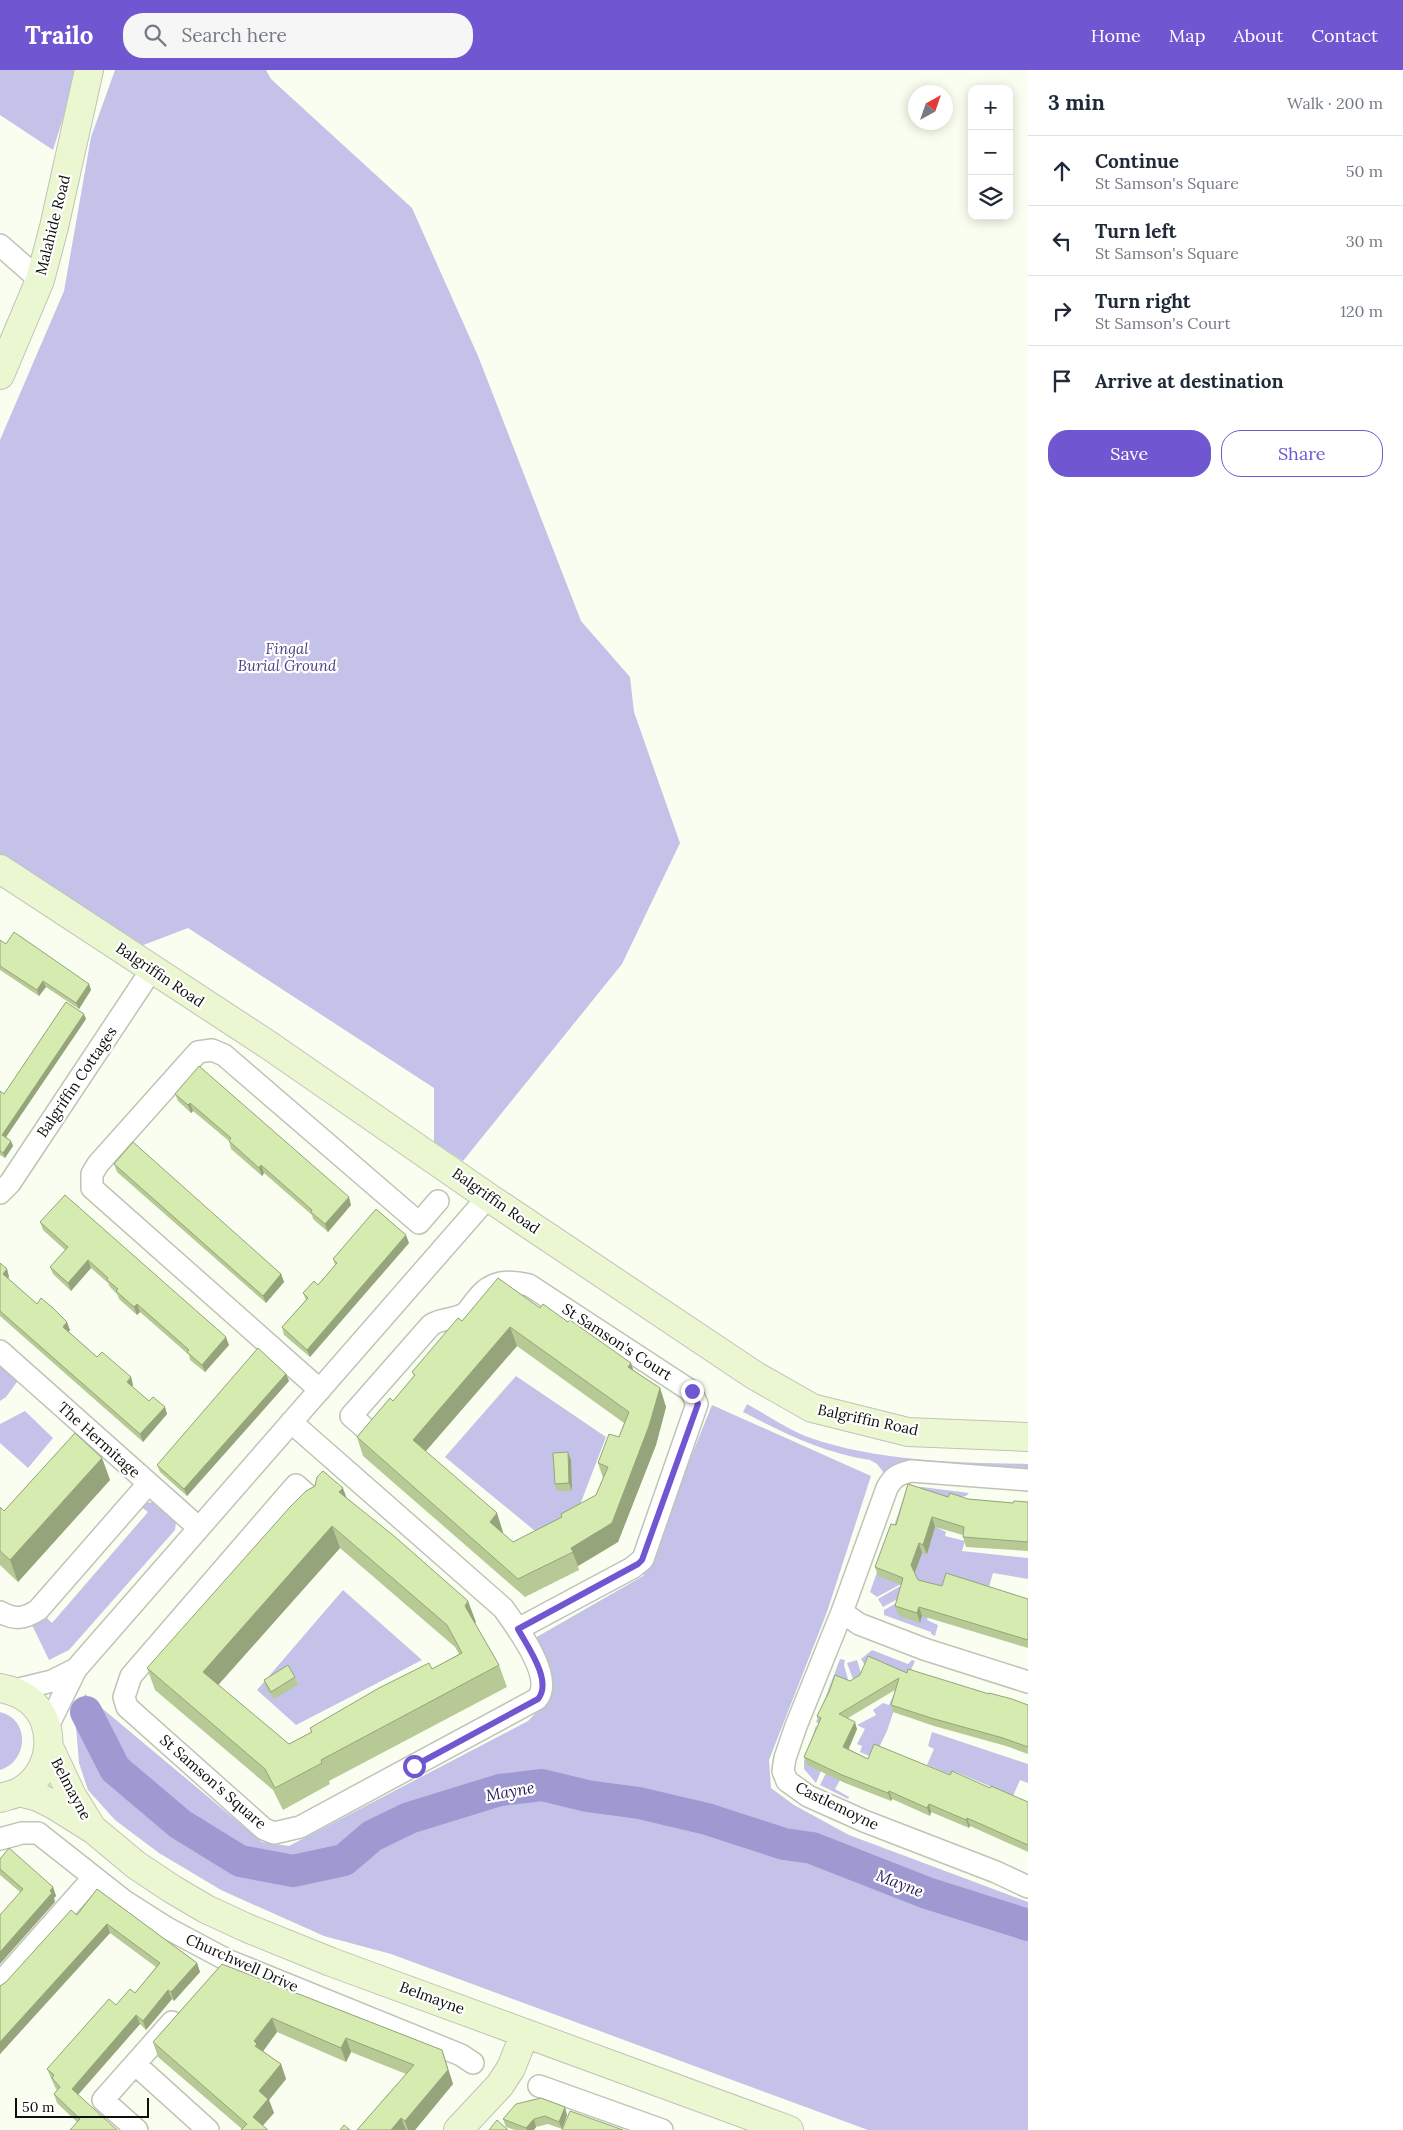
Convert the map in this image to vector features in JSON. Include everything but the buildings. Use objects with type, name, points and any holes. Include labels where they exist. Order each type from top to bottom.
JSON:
[{"type":"main road","name":"Malahide Road","points":[[0,375],[40,280],[54,227],[89,70]]},
{"type":"main road","name":"Balgriffin Road","points":[[0,869],[270,1046],[488,1197],[754,1374],[812,1408],[908,1432],[1028,1437]]},
{"type":"main road","name":"Belmayne","points":[[6,1689],[29,1700],[40,1712],[48,1738],[72,1796],[94,1830]]},
{"type":"main road","name":"Belmayne","points":[[9,1795],[34,1781],[44,1765],[48,1738]]},
{"type":"main road","name":"Belmayne","points":[[9,1795],[38,1797],[54,1805],[94,1830],[136,1865],[157,1879],[206,1909],[239,1925],[331,1962],[789,2130]]},
{"type":"main road","points":[[458,2130],[500,2085],[511,2068],[525,2033]]},
{"type":"street","points":[[0,245],[40,280]]},
{"type":"street","name":"Balgriffin Cottages","points":[[0,1193],[10,1183],[152,969]]},
{"type":"street","points":[[320,1390],[92,1188],[92,1174],[98,1164],[198,1052],[212,1050],[224,1055],[419,1222],[438,1201]]},
{"type":"street","points":[[48,1738],[64,1691],[76,1669],[488,1197]]},
{"type":"street","name":"St Samson's Court","points":[[366,1429],[351,1416],[431,1325],[465,1314],[482,1292],[490,1286],[505,1281],[529,1285],[692,1391],[698,1404],[642,1560],[638,1564],[518,1629]]},
{"type":"street","name":"The Hermitage","points":[[0,1351],[199,1528]]},
{"type":"street","points":[[291,1422],[503,1608],[518,1629]]},
{"type":"street","name":"Castlemoyne","points":[[1028,1480],[911,1472],[899,1474],[892,1479],[784,1758],[783,1771],[787,1781],[808,1796],[864,1821],[996,1872],[1028,1887]]},
{"type":"street","points":[[0,1612],[9,1617],[25,1618],[38,1610],[148,1484]]},
{"type":"street","name":"St Samson's Square","points":[[313,1500],[296,1484],[131,1676],[124,1697],[127,1707],[264,1829],[274,1832],[300,1828],[538,1699],[541,1695],[541,1672],[518,1629]]},
{"type":"street","points":[[842,1612],[859,1624],[915,1646],[1028,1682]]},
{"type":"street","points":[[6,1689],[52,1681],[76,1669]]},
{"type":"street","name":"Churchwell Drive","points":[[0,1839],[22,1833],[38,1834],[123,1900],[167,1928],[221,1968],[461,2055],[473,2064]]},
{"type":"street","points":[[0,1982],[94,1877]]},
{"type":"street","points":[[137,2130],[103,2100],[188,2005]]},
{"type":"street","points":[[135,2064],[208,2130]]},
{"type":"street","points":[[539,2086],[662,2130]]},
{"type":"green space","points":[[0,70],[78,70],[53,150],[0,115]]},
{"type":"green space","name":"Fingal Burial Ground","points":[[115,70],[266,70],[271,79],[412,208],[478,356],[581,621],[630,677],[634,712],[680,843],[622,964],[463,1161],[434,1142],[434,1088],[188,928],[133,949],[0,858],[0,440],[64,291],[91,137]]},
{"type":"green space","points":[[0,1363],[12,1374],[17,1382],[6,1397],[0,1401]]},
{"type":"green space","points":[[516,1376],[606,1437],[578,1510],[535,1531],[445,1457]]},
{"type":"green space","points":[[747,1404],[795,1431],[836,1446],[863,1452],[918,1459],[1028,1464],[1028,1472],[892,1467],[884,1473],[877,1464],[870,1460],[837,1453],[820,1447],[758,1420],[743,1412]]},
{"type":"green space","points":[[712,1405],[871,1476],[827,1612],[769,1760],[771,1788],[794,1805],[849,1835],[1028,1902],[1028,2130],[868,2130],[391,1954],[324,1936],[221,1890],[159,1853],[115,1820],[88,1790],[79,1763],[75,1715],[85,1694],[262,1842],[289,1846],[528,1721],[550,1698],[550,1674],[535,1638],[643,1576]]},
{"type":"green space","points":[[25,1411],[53,1438],[28,1468],[0,1443],[0,1424]]},
{"type":"green space","points":[[922,1487],[969,1493],[900,1531],[893,1529],[905,1493],[912,1488]]},
{"type":"green space","points":[[154,1502],[176,1522],[175,1530],[69,1650],[49,1660],[30,1621],[43,1614],[52,1623],[148,1512],[137,1504]]},
{"type":"green space","points":[[934,1526],[946,1532],[945,1536],[965,1541],[962,1551],[1028,1558],[1028,1579],[993,1573],[987,1594],[929,1613],[927,1620],[938,1625],[935,1636],[931,1632],[884,1615],[884,1610],[922,1589],[914,1575],[917,1567],[901,1584],[877,1597],[870,1592],[891,1533]]},
{"type":"green space","points":[[902,1585],[907,1594],[883,1607],[878,1599]]},
{"type":"green space","points":[[343,1590],[422,1660],[296,1725],[257,1690]]},
{"type":"green space","points":[[872,1650],[908,1664],[912,1660],[915,1661],[907,1679],[868,1670],[861,1659]]},
{"type":"green space","points":[[840,1659],[845,1660],[844,1665],[851,1690],[820,1724],[816,1722]]},
{"type":"green space","points":[[857,1660],[864,1682],[856,1687],[847,1663]]},
{"type":"green space","points":[[893,1696],[898,1698],[887,1731],[874,1758],[860,1752],[862,1746],[857,1744],[865,1729],[857,1725],[876,1715],[873,1710],[883,1703],[889,1705]]},
{"type":"green space","points":[[0,1712],[10,1716],[17,1723],[21,1731],[22,1740],[21,1750],[16,1758],[10,1765],[0,1770]]},
{"type":"green space","points":[[816,1726],[823,1729],[821,1771],[816,1783],[804,1769],[804,1761]]},
{"type":"green space","points":[[932,1732],[1028,1764],[1028,1783],[1020,1780],[1013,1796],[956,1772],[954,1776],[927,1765],[934,1749],[928,1746]]},
{"type":"green space","points":[[826,1773],[840,1780],[835,1789],[849,1797],[848,1799],[820,1785]]},
{"type":"waterway","name":"Mayne","points":[[86,1712],[115,1769],[180,1824],[240,1861],[293,1871],[344,1860],[372,1836],[409,1818],[500,1790],[542,1785],[587,1796],[639,1803],[707,1819],[784,1844],[812,1848],[927,1893],[1028,1925]]},
{"type":"route","points":[[414,1766],[538,1699],[541,1695],[541,1672],[518,1629],[638,1564],[642,1560],[698,1404],[692,1391]]}]
